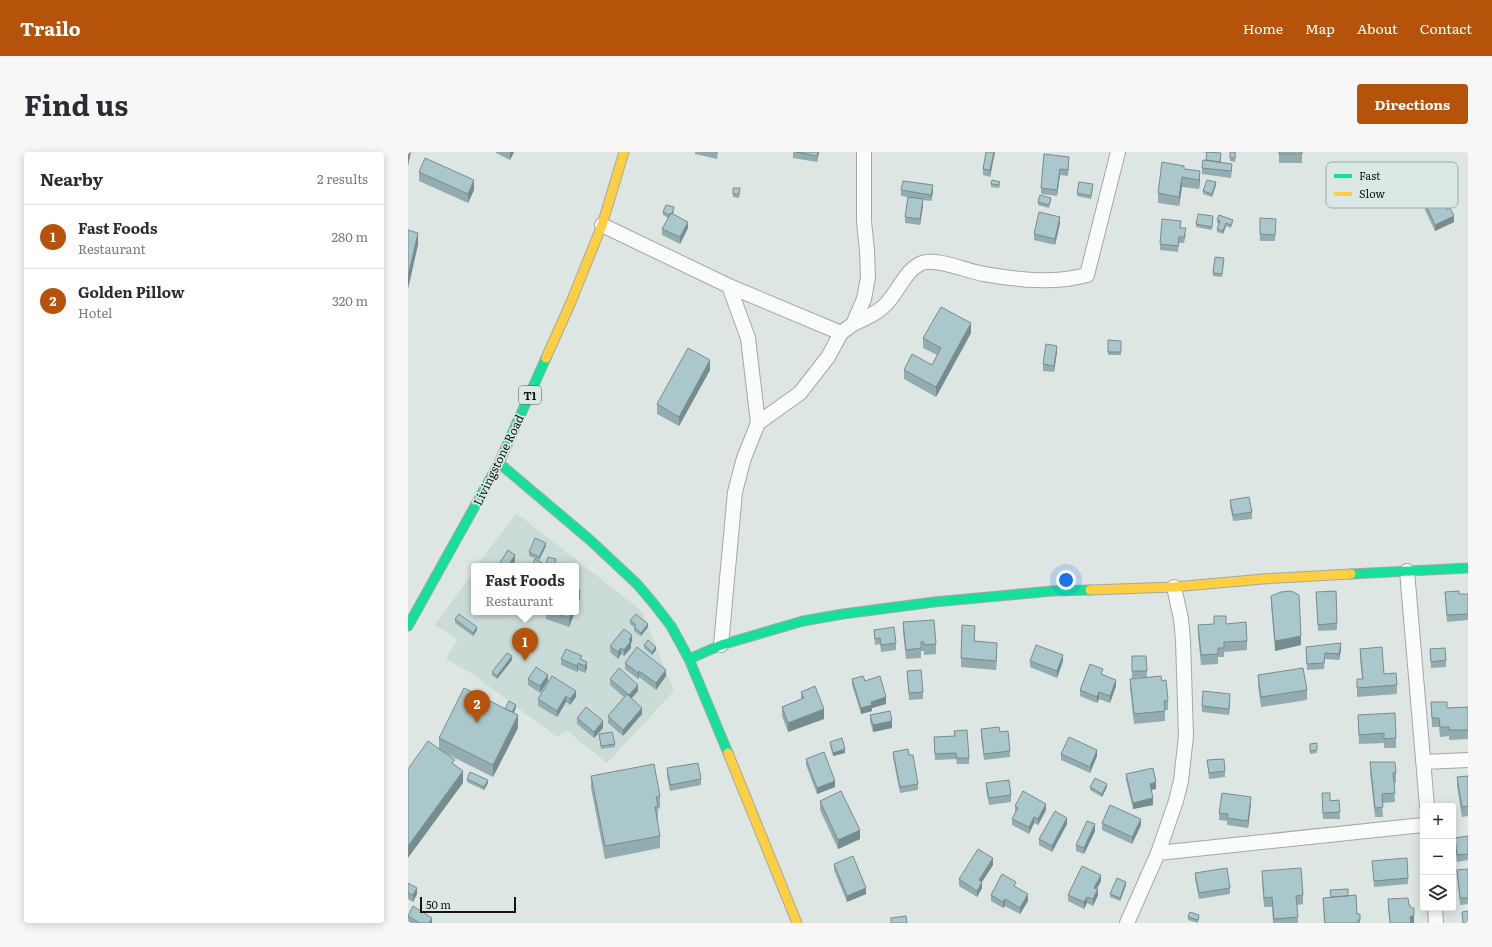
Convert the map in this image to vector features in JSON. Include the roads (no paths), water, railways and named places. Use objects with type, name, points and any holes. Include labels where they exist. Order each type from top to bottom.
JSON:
[{"type":"main road","name":"Livingstone Road","points":[[408,626],[499,463],[571,302],[602,225],[624,152]]},
{"type":"main road","points":[[499,463],[590,540],[637,584],[670,626],[689,659],[797,923]]},
{"type":"main road","points":[[689,659],[721,645],[803,621],[941,601],[1052,591],[1174,587],[1263,579],[1468,568]]},
{"type":"street","points":[[853,324],[864,299],[868,277],[864,221],[864,152]]},
{"type":"street","points":[[758,424],[800,393],[828,357],[841,333],[885,305],[896,292],[909,271],[922,262],[940,262],[983,274],[1051,281],[1088,275],[1118,152]]},
{"type":"street","points":[[602,225],[729,286],[841,333]]},
{"type":"street","points":[[721,645],[735,492],[744,458],[758,424],[748,338],[729,286]]},
{"type":"street","points":[[1408,571],[1428,803]]},
{"type":"street","points":[[1127,923],[1158,853],[1181,781],[1186,736],[1184,640],[1174,587]]},
{"type":"street","points":[[1424,762],[1468,760]]},
{"type":"street","points":[[1158,853],[1420,825]]},
{"type":"street","points":[[1435,911],[1436,923]]},
{"type":"place","name":"Fast Foods","points":[[525,661]]},
{"type":"place","name":"Golden Pillow","points":[[477,723]]}]
